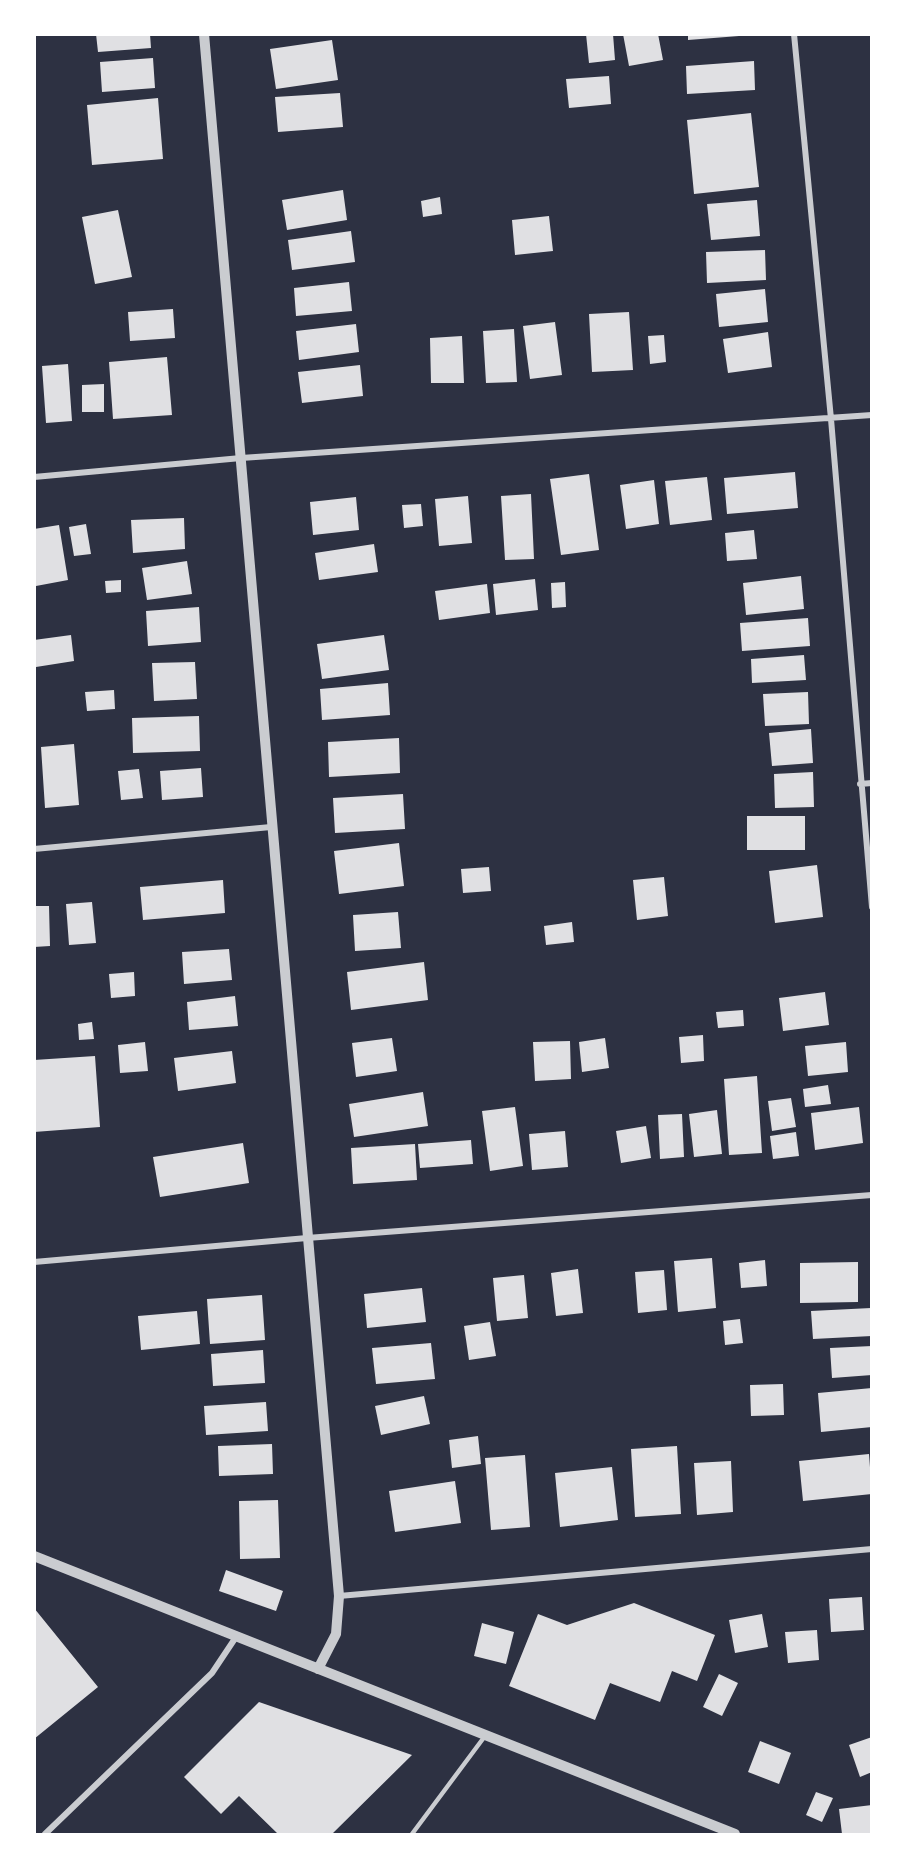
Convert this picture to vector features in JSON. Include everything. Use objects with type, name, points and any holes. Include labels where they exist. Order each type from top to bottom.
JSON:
[{"type":"street","points":[[204,34],[339,1596],[336,1634],[318,1669]]},
{"type":"street","points":[[794,34],[831,419],[872,907]]},
{"type":"street","points":[[34,477],[241,458],[872,415]]},
{"type":"street","points":[[860,784],[872,783]]},
{"type":"street","points":[[34,849],[271,827]]},
{"type":"street","points":[[34,1262],[307,1238],[872,1195]]},
{"type":"street","points":[[339,1596],[872,1549]]},
{"type":"street","points":[[34,1556],[735,1834]]},
{"type":"street","points":[[45,1834],[212,1673],[236,1637]]},
{"type":"lane","points":[[412,1834],[485,1736]]},
{"type":"building","points":[[96,34],[150,34],[151,48],[98,52]]},
{"type":"building","points":[[586,34],[613,34],[615,60],[589,63]]},
{"type":"building","points":[[623,34],[658,34],[663,60],[629,66]]},
{"type":"building","points":[[688,34],[739,34],[739,36],[688,40]]},
{"type":"building","points":[[332,40],[338,80],[276,89],[270,49]]},
{"type":"building","points":[[153,58],[155,88],[102,92],[100,62]]},
{"type":"building","points":[[754,61],[755,90],[687,94],[686,66]]},
{"type":"building","points":[[609,76],[611,104],[569,108],[566,79]]},
{"type":"building","points":[[340,93],[343,127],[278,132],[275,97]]},
{"type":"building","points":[[158,98],[163,159],[92,165],[87,105]]},
{"type":"building","points":[[751,113],[759,187],[694,194],[687,120]]},
{"type":"building","points":[[343,190],[347,220],[287,230],[282,200]]},
{"type":"building","points":[[440,197],[442,214],[423,217],[421,201]]},
{"type":"building","points":[[757,200],[760,236],[711,240],[707,204]]},
{"type":"building","points":[[118,210],[132,277],[95,284],[82,217]]},
{"type":"building","points":[[549,216],[553,251],[515,255],[512,220]]},
{"type":"building","points":[[351,231],[355,262],[292,270],[288,240]]},
{"type":"building","points":[[765,250],[766,280],[707,283],[706,252]]},
{"type":"building","points":[[349,282],[352,311],[296,316],[294,288]]},
{"type":"building","points":[[765,289],[768,322],[719,327],[716,294]]},
{"type":"building","points":[[173,309],[175,338],[130,341],[128,312]]},
{"type":"building","points":[[629,312],[633,370],[592,372],[589,314]]},
{"type":"building","points":[[555,322],[562,375],[530,379],[523,326]]},
{"type":"building","points":[[356,324],[359,352],[299,360],[296,331]]},
{"type":"building","points":[[514,329],[517,382],[486,383],[483,331]]},
{"type":"building","points":[[768,332],[772,367],[728,373],[723,339]]},
{"type":"building","points":[[664,335],[666,362],[650,364],[648,336]]},
{"type":"building","points":[[462,336],[464,383],[431,383],[430,338]]},
{"type":"building","points":[[167,357],[172,415],[113,419],[109,362]]},
{"type":"building","points":[[68,364],[72,421],[46,423],[42,366]]},
{"type":"building","points":[[360,365],[363,396],[302,403],[298,372]]},
{"type":"building","points":[[104,384],[104,412],[82,412],[82,385]]},
{"type":"building","points":[[795,472],[798,508],[727,514],[724,478]]},
{"type":"building","points":[[589,474],[599,550],[561,555],[550,479]]},
{"type":"building","points":[[707,477],[712,520],[670,525],[665,481]]},
{"type":"building","points":[[654,480],[659,524],[626,529],[620,485]]},
{"type":"building","points":[[531,494],[534,559],[505,560],[501,496]]},
{"type":"building","points":[[468,496],[472,543],[439,546],[435,499]]},
{"type":"building","points":[[356,497],[359,530],[313,535],[310,502]]},
{"type":"building","points":[[421,504],[423,526],[404,528],[402,505]]},
{"type":"building","points":[[184,518],[185,549],[133,553],[131,520]]},
{"type":"building","points":[[86,524],[91,554],[74,556],[69,527]]},
{"type":"building","points":[[59,525],[68,580],[36,586],[34,529]]},
{"type":"building","points":[[754,530],[757,559],[727,561],[725,533]]},
{"type":"building","points":[[374,544],[378,572],[319,580],[315,553]]},
{"type":"building","points":[[187,561],[192,594],[147,600],[142,568]]},
{"type":"building","points":[[801,576],[804,609],[746,615],[743,583]]},
{"type":"building","points":[[535,579],[538,610],[496,615],[493,584]]},
{"type":"building","points":[[121,580],[121,592],[106,593],[105,581]]},
{"type":"building","points":[[565,582],[566,607],[552,608],[551,583]]},
{"type":"building","points":[[487,584],[490,613],[439,620],[435,591]]},
{"type":"building","points":[[199,607],[201,642],[148,646],[146,611]]},
{"type":"building","points":[[808,618],[810,646],[742,651],[740,623]]},
{"type":"building","points":[[71,635],[74,661],[36,667],[34,640]]},
{"type":"building","points":[[384,635],[389,670],[322,679],[317,644]]},
{"type":"building","points":[[804,655],[806,680],[752,683],[751,659]]},
{"type":"building","points":[[195,662],[197,699],[154,701],[152,663]]},
{"type":"building","points":[[388,683],[390,715],[322,720],[320,689]]},
{"type":"building","points":[[114,690],[115,709],[87,711],[85,692]]},
{"type":"building","points":[[808,692],[809,724],[765,726],[763,694]]},
{"type":"building","points":[[199,716],[200,751],[133,753],[132,718]]},
{"type":"building","points":[[811,729],[813,763],[772,766],[769,733]]},
{"type":"building","points":[[399,738],[400,773],[329,777],[328,742]]},
{"type":"building","points":[[74,744],[79,805],[45,808],[41,747]]},
{"type":"building","points":[[201,768],[203,797],[162,800],[160,771]]},
{"type":"building","points":[[139,769],[143,798],[121,800],[118,771]]},
{"type":"building","points":[[813,772],[814,807],[775,808],[774,774]]},
{"type":"building","points":[[403,794],[405,829],[335,833],[333,798]]},
{"type":"building","points":[[747,816],[805,816],[805,850],[747,850]]},
{"type":"building","points":[[399,843],[404,886],[339,894],[334,851]]},
{"type":"building","points":[[817,865],[823,917],[775,923],[769,871]]},
{"type":"building","points":[[489,867],[491,891],[463,893],[461,869]]},
{"type":"building","points":[[664,877],[668,916],[637,920],[633,880]]},
{"type":"building","points":[[223,880],[225,913],[143,920],[140,887]]},
{"type":"building","points":[[92,902],[96,943],[69,945],[66,904]]},
{"type":"building","points":[[34,906],[49,906],[50,946],[34,947]]},
{"type":"building","points":[[398,912],[401,948],[355,951],[353,915]]},
{"type":"building","points":[[572,922],[574,942],[546,945],[544,926]]},
{"type":"building","points":[[229,949],[232,980],[184,984],[182,952]]},
{"type":"building","points":[[424,962],[428,1000],[351,1010],[347,972]]},
{"type":"building","points":[[134,972],[135,996],[111,998],[109,974]]},
{"type":"building","points":[[825,992],[829,1025],[783,1031],[779,998]]},
{"type":"building","points":[[235,996],[238,1026],[189,1030],[187,1002]]},
{"type":"building","points":[[743,1010],[744,1026],[718,1028],[716,1012]]},
{"type":"building","points":[[92,1022],[94,1039],[79,1040],[78,1024]]},
{"type":"building","points":[[703,1035],[704,1061],[681,1063],[679,1037]]},
{"type":"building","points":[[392,1038],[397,1071],[356,1077],[352,1043]]},
{"type":"building","points":[[605,1038],[609,1068],[582,1072],[579,1042]]},
{"type":"building","points":[[570,1041],[571,1079],[535,1081],[533,1042]]},
{"type":"building","points":[[145,1042],[148,1071],[120,1073],[118,1045]]},
{"type":"building","points":[[846,1042],[848,1072],[808,1076],[805,1046]]},
{"type":"building","points":[[232,1051],[236,1083],[178,1091],[174,1058]]},
{"type":"building","points":[[95,1056],[100,1127],[34,1132],[34,1060]]},
{"type":"building","points":[[757,1076],[762,1153],[729,1155],[724,1079]]},
{"type":"building","points":[[828,1085],[831,1104],[805,1107],[803,1089]]},
{"type":"building","points":[[423,1092],[428,1126],[354,1137],[349,1104]]},
{"type":"building","points":[[791,1098],[796,1127],[772,1131],[768,1101]]},
{"type":"building","points":[[515,1107],[523,1166],[490,1171],[482,1111]]},
{"type":"building","points":[[859,1107],[863,1143],[815,1150],[811,1113]]},
{"type":"building","points":[[717,1110],[722,1154],[694,1157],[689,1114]]},
{"type":"building","points":[[682,1114],[684,1157],[660,1159],[658,1115]]},
{"type":"building","points":[[646,1126],[651,1158],[621,1163],[616,1131]]},
{"type":"building","points":[[565,1131],[568,1167],[532,1170],[529,1134]]},
{"type":"building","points":[[796,1132],[799,1156],[773,1159],[770,1136]]},
{"type":"building","points":[[471,1140],[473,1164],[420,1168],[418,1144]]},
{"type":"building","points":[[243,1143],[249,1183],[160,1197],[153,1157]]},
{"type":"building","points":[[415,1144],[417,1180],[353,1184],[351,1148]]},
{"type":"building","points":[[712,1258],[716,1308],[678,1312],[674,1261]]},
{"type":"building","points":[[765,1260],[767,1286],[741,1288],[739,1263]]},
{"type":"building","points":[[858,1262],[858,1302],[800,1303],[800,1263]]},
{"type":"building","points":[[578,1269],[583,1313],[556,1316],[551,1273]]},
{"type":"building","points":[[664,1270],[667,1310],[638,1313],[635,1272]]},
{"type":"building","points":[[524,1275],[528,1318],[497,1321],[493,1278]]},
{"type":"building","points":[[422,1288],[426,1322],[367,1328],[364,1294]]},
{"type":"building","points":[[262,1295],[265,1340],[210,1344],[207,1299]]},
{"type":"building","points":[[871,1308],[872,1336],[813,1339],[811,1311]]},
{"type":"building","points":[[197,1311],[200,1344],[141,1350],[138,1316]]},
{"type":"building","points":[[740,1319],[743,1343],[725,1345],[723,1321]]},
{"type":"building","points":[[490,1322],[496,1356],[469,1360],[464,1326]]},
{"type":"building","points":[[431,1343],[435,1379],[376,1384],[372,1348]]},
{"type":"building","points":[[872,1346],[872,1375],[832,1378],[830,1348]]},
{"type":"building","points":[[263,1350],[265,1383],[213,1386],[211,1354]]},
{"type":"building","points":[[783,1384],[784,1415],[751,1416],[750,1385]]},
{"type":"building","points":[[872,1388],[872,1427],[821,1432],[818,1393]]},
{"type":"building","points":[[424,1396],[430,1424],[381,1435],[375,1406]]},
{"type":"building","points":[[266,1402],[268,1431],[206,1435],[204,1406]]},
{"type":"building","points":[[478,1436],[481,1464],[452,1468],[449,1440]]},
{"type":"building","points":[[272,1444],[273,1474],[219,1476],[218,1446]]},
{"type":"building","points":[[677,1446],[681,1514],[635,1517],[631,1449]]},
{"type":"building","points":[[869,1454],[872,1494],[803,1501],[799,1461]]},
{"type":"building","points":[[525,1455],[530,1527],[491,1530],[485,1458]]},
{"type":"building","points":[[731,1461],[733,1512],[697,1515],[694,1463]]},
{"type":"building","points":[[612,1467],[618,1520],[560,1527],[555,1473]]},
{"type":"building","points":[[455,1481],[461,1523],[395,1532],[389,1491]]},
{"type":"building","points":[[278,1500],[280,1558],[240,1559],[239,1501]]},
{"type":"building","points":[[226,1570],[283,1591],[276,1611],[219,1591]]},
{"type":"building","points":[[862,1597],[864,1630],[831,1632],[829,1599]]},
{"type":"building","points":[[634,1603],[715,1635],[697,1681],[672,1671],[660,1702],[610,1683],[595,1720],[509,1686],[538,1614],[567,1625]]},
{"type":"building","points":[[34,1608],[98,1687],[34,1739]]},
{"type":"building","points":[[762,1614],[768,1647],[735,1653],[729,1620]]},
{"type":"building","points":[[482,1623],[514,1632],[506,1664],[474,1656]]},
{"type":"building","points":[[817,1630],[819,1660],[788,1663],[785,1632]]},
{"type":"building","points":[[719,1674],[738,1683],[722,1716],[703,1707]]},
{"type":"building","points":[[259,1702],[412,1755],[332,1834],[278,1834],[239,1796],[221,1814],[184,1777]]},
{"type":"building","points":[[872,1737],[872,1772],[860,1777],[849,1745]]},
{"type":"building","points":[[760,1741],[791,1753],[779,1784],[748,1772]]},
{"type":"building","points":[[816,1792],[833,1798],[822,1822],[806,1815]]},
{"type":"building","points":[[872,1805],[872,1833],[842,1834],[839,1809]]}]
